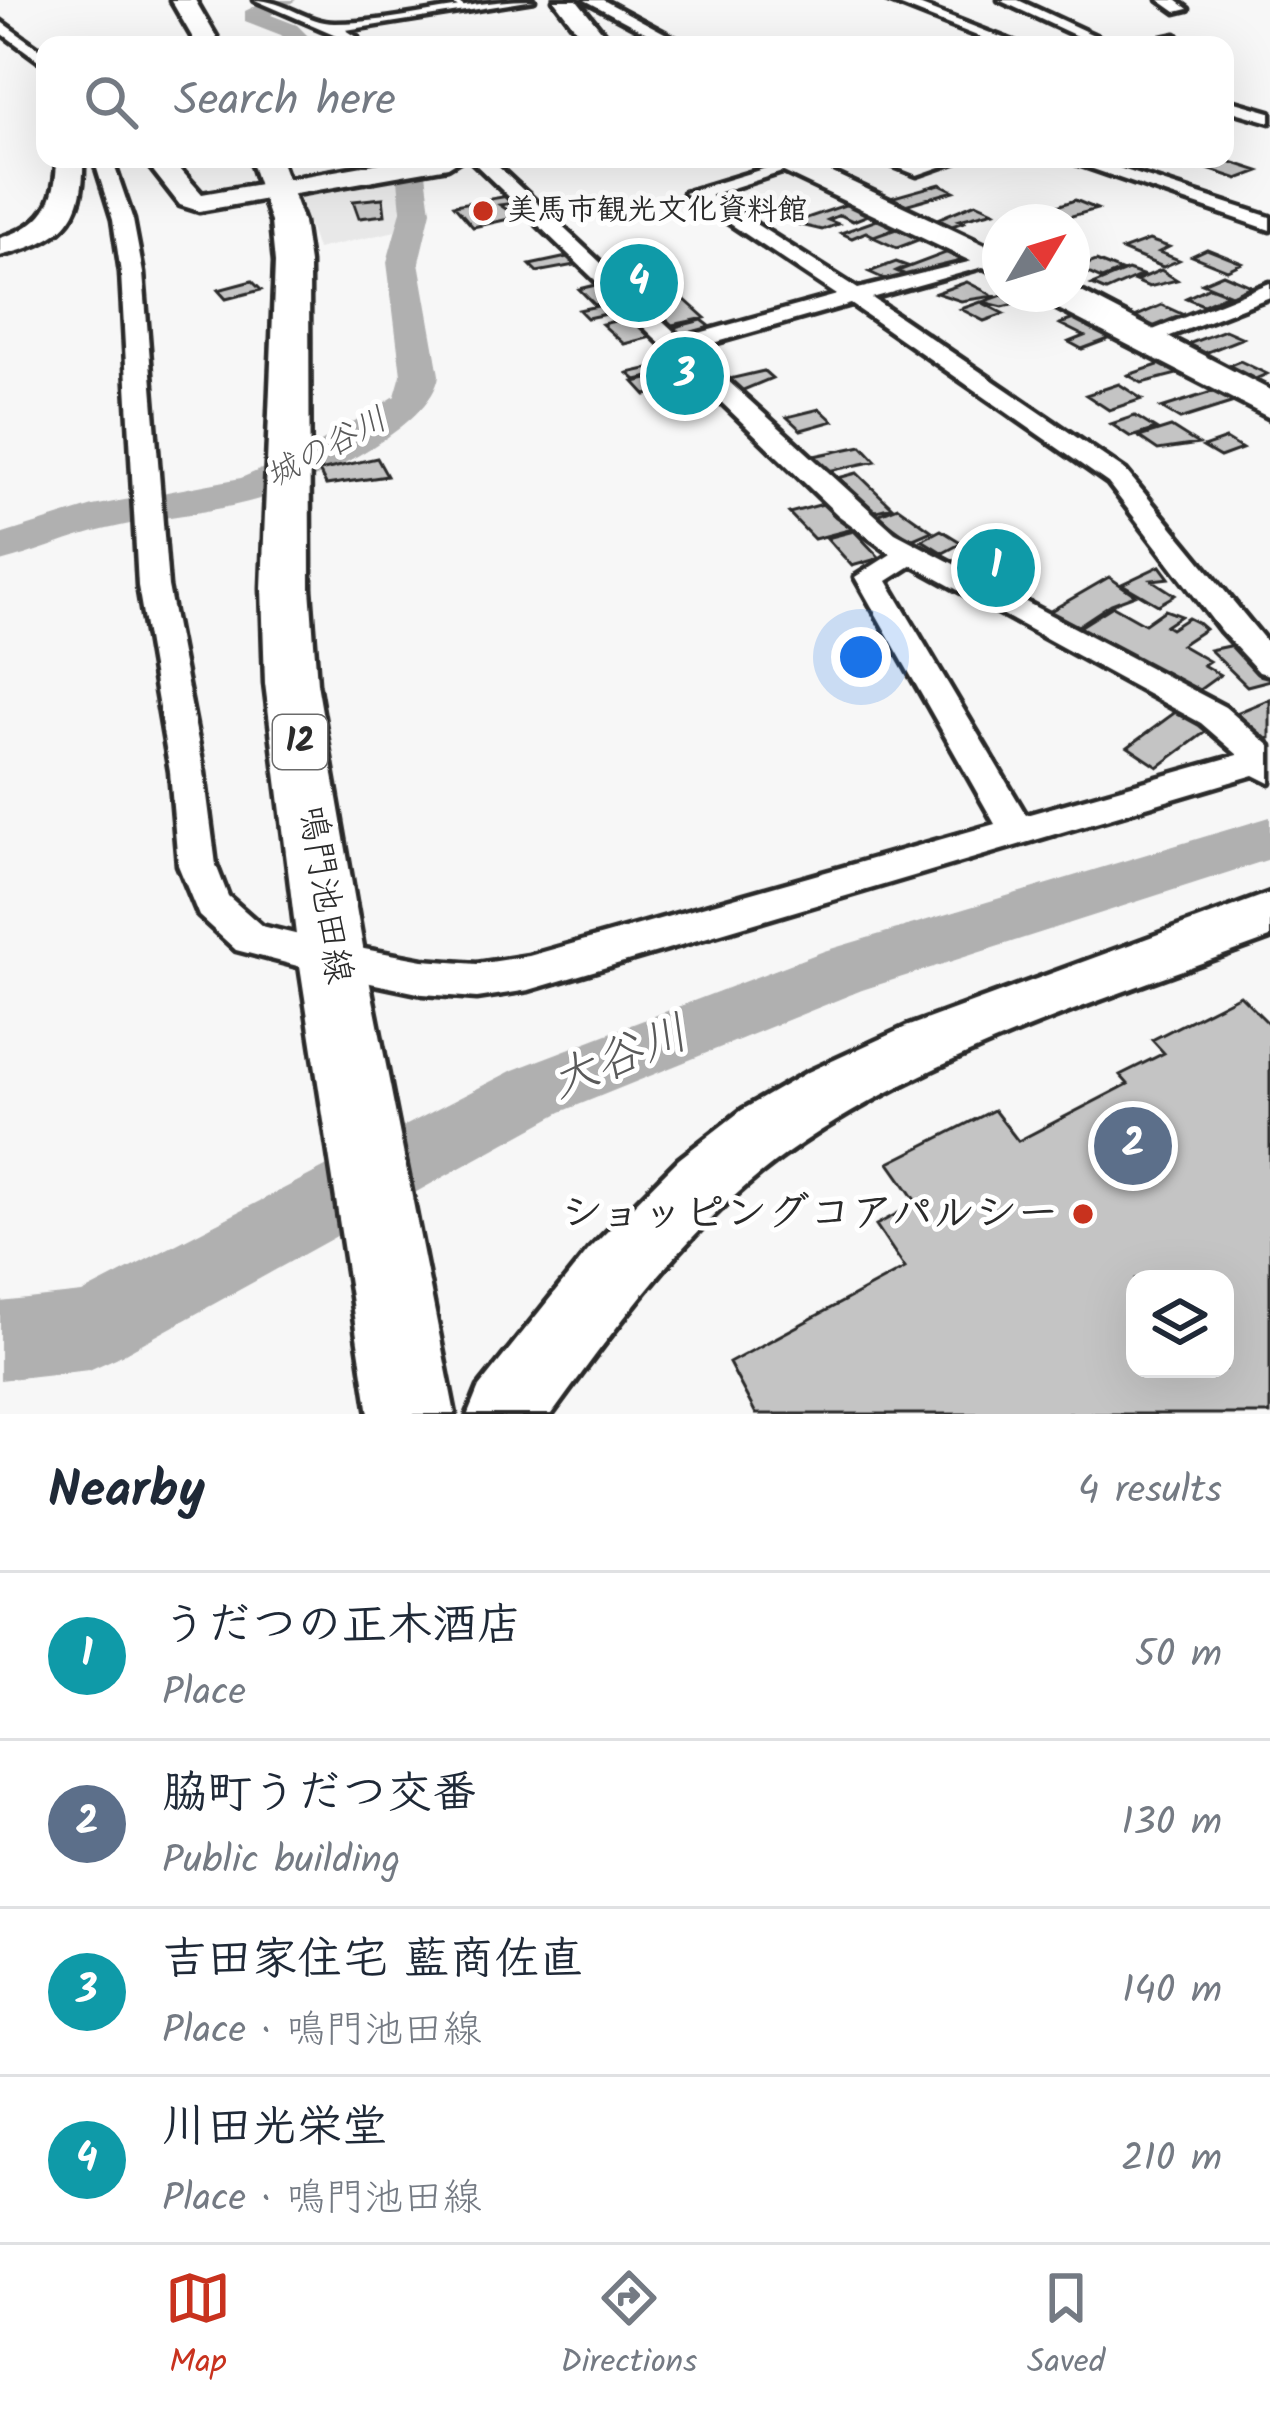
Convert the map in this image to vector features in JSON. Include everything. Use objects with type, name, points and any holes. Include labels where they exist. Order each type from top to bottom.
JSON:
[{"type":"main road","points":[[182,0],[205,36]]},
{"type":"main road","points":[[565,0],[594,36]]},
{"type":"main road","points":[[0,247],[39,234],[59,220],[68,207],[70,168]]},
{"type":"main road","points":[[164,168],[190,199],[200,202],[271,173],[347,168]]},
{"type":"main road","points":[[797,168],[982,256]]},
{"type":"main road","name":"鳴門池田線","points":[[271,173],[292,263],[286,588],[291,683],[410,1403]]},
{"type":"main road","points":[[1090,310],[1270,406]]},
{"type":"main road","points":[[506,1414],[613,1274],[671,1210],[792,1113],[943,1039],[1116,969],[1270,915]]},
{"type":"street","points":[[331,28],[457,4],[527,0]]},
{"type":"street","points":[[592,0],[662,36]]},
{"type":"street","points":[[892,0],[990,36]]},
{"type":"street","points":[[1006,0],[1088,36]]},
{"type":"street","points":[[1166,0],[1181,9]]},
{"type":"street","points":[[271,2],[348,36]]},
{"type":"street","points":[[0,25],[36,53]]},
{"type":"street","points":[[1234,107],[1270,117]]},
{"type":"street","points":[[106,168],[123,220],[132,273],[153,586],[187,772],[196,865],[213,905],[250,939],[336,977],[477,981],[529,973],[1267,765],[1244,738],[1213,715],[908,551],[848,509],[489,168]]},
{"type":"street","points":[[771,168],[694,193],[1118,477],[1232,624],[1270,665]]},
{"type":"street","points":[[1100,168],[1270,224]]},
{"type":"street","points":[[680,345],[982,265]]},
{"type":"street","points":[[1144,338],[1270,290]]},
{"type":"street","points":[[908,551],[895,567],[870,578],[945,699],[1018,832]]},
{"type":"shaded area","points":[[394,168],[401,194],[400,230],[317,249],[296,188]]},
{"type":"building","points":[[648,30],[659,36],[613,36]]},
{"type":"building","points":[[1234,163],[1259,171],[1238,179],[1208,169],[1234,168]]},
{"type":"building","points":[[940,184],[954,191],[898,207],[883,200]]},
{"type":"building","name":"美馬市観光文化資料館","points":[[508,196],[514,203],[500,205],[518,217],[473,227],[454,205]]},
{"type":"building","points":[[383,198],[385,215],[359,218],[353,201]]},
{"type":"building","points":[[976,203],[982,206],[982,214],[952,226],[937,219]]},
{"type":"building","points":[[848,204],[871,214],[853,221],[840,215],[828,220],[838,224],[822,230],[792,223]]},
{"type":"building","points":[[888,216],[906,224],[874,236],[866,232],[852,238],[841,233]]},
{"type":"building","points":[[908,225],[931,235],[897,248],[873,237]]},
{"type":"building","points":[[1149,240],[1169,247],[1159,252],[1179,260],[1163,267],[1122,250]]},
{"type":"building","points":[[956,249],[979,259],[916,280],[898,271]]},
{"type":"building","points":[[1207,249],[1242,263],[1227,270],[1192,256]]},
{"type":"building","points":[[572,256],[580,264],[537,272],[530,265]]},
{"type":"building","points":[[1096,261],[1121,271],[1102,279],[1090,274],[1090,263]]},
{"type":"building","points":[[896,262],[907,266],[896,271],[905,275],[889,281],[869,272]]},
{"type":"building","points":[[1128,270],[1142,275],[1106,291],[1092,285]]},
{"type":"building","points":[[1161,270],[1177,280],[1149,287],[1135,281]]},
{"type":"building","points":[[648,273],[663,286],[630,293],[616,280]]},
{"type":"building","points":[[1223,274],[1251,286],[1231,295],[1202,283]]},
{"type":"building","points":[[252,281],[261,290],[226,299],[218,290]]},
{"type":"building","points":[[967,282],[982,290],[982,298],[961,301],[936,293]]},
{"type":"building","points":[[604,283],[621,299],[595,305],[579,289]]},
{"type":"building","points":[[1210,287],[1228,294],[1203,305],[1186,298]]},
{"type":"building","points":[[684,299],[705,318],[672,325],[651,305]]},
{"type":"building","points":[[621,301],[630,309],[587,318],[579,310]]},
{"type":"building","points":[[981,302],[982,312],[1004,314],[984,321],[961,309]]},
{"type":"building","points":[[1162,305],[1186,316],[1152,332],[1128,320]]},
{"type":"building","points":[[641,315],[663,334],[624,344],[602,324]]},
{"type":"building","points":[[1085,315],[1122,334],[1082,349],[1069,342],[1084,336],[1060,324]]},
{"type":"building","points":[[702,320],[715,330],[683,338],[671,328]]},
{"type":"building","points":[[1225,330],[1243,338],[1205,353],[1188,344]]},
{"type":"building","points":[[690,359],[698,366],[636,380],[628,373]]},
{"type":"building","points":[[1240,361],[1267,374],[1244,384],[1217,370]]},
{"type":"building","points":[[1167,362],[1185,372],[1142,383],[1128,375]]},
{"type":"building","points":[[699,368],[719,389],[688,396],[680,387],[646,395],[634,382]]},
{"type":"building","points":[[764,371],[772,378],[741,391],[729,379]]},
{"type":"building","points":[[1119,384],[1142,399],[1109,410],[1086,395]]},
{"type":"building","points":[[720,390],[731,400],[693,409],[682,398]]},
{"type":"building","points":[[1215,391],[1234,402],[1180,419],[1161,408]]},
{"type":"building","points":[[820,409],[833,421],[801,430],[787,417]]},
{"type":"building","points":[[1135,416],[1156,429],[1131,437],[1111,424]]},
{"type":"building","points":[[1171,427],[1198,444],[1158,450],[1139,437]]},
{"type":"building","points":[[1226,439],[1242,449],[1220,457],[1203,447]]},
{"type":"building","points":[[862,446],[876,461],[828,471],[814,456]]},
{"type":"building","points":[[377,458],[387,476],[326,485],[319,471]]},
{"type":"building","points":[[857,473],[892,507],[869,513],[834,479]]},
{"type":"building","points":[[827,503],[853,529],[814,539],[789,513]]},
{"type":"building","points":[[898,507],[932,531],[911,540],[877,515]]},
{"type":"building","points":[[941,530],[962,543],[943,553],[922,540]]},
{"type":"building","points":[[854,531],[880,558],[852,566],[827,538]]},
{"type":"building","points":[[1000,554],[1019,565],[992,582],[973,571]]},
{"type":"building","points":[[1160,566],[1169,578],[1152,580],[1175,595],[1158,605],[1122,584]]},
{"type":"building","points":[[1109,577],[1135,595],[1111,604],[1075,628],[1047,613]]},
{"type":"building","points":[[1113,606],[1145,624],[1165,610],[1181,616],[1166,626],[1171,629],[1188,618],[1198,623],[1205,629],[1181,645],[1209,661],[1203,665],[1220,675],[1191,696],[1078,628]]},
{"type":"building","points":[[1238,644],[1270,680],[1247,686],[1210,650]]},
{"type":"building","points":[[1270,699],[1270,738],[1260,742],[1229,716]]},
{"type":"building","points":[[1181,708],[1212,727],[1158,767],[1128,747]]},
{"type":"building","name":"ショッピングコアパルシー","points":[[1240,995],[1270,1025],[1270,1414],[756,1414],[729,1363],[905,1268],[876,1225],[917,1203],[889,1163],[994,1110],[1018,1141],[1128,1084],[1120,1075],[1164,1053],[1152,1040]]},
{"type":"waterway","name":"城の谷川","points":[[285,0],[253,16],[295,36]]},
{"type":"waterway","name":"城の谷川","points":[[0,549],[93,519],[252,488],[330,454],[409,404],[418,392],[420,375],[403,262],[416,211],[411,168]]},
{"type":"waterway","name":"大谷川","points":[[0,1341],[89,1331],[537,1091],[846,969],[1270,838]]},
{"type":"place","name":"美馬市観光文化資料館","points":[[483,211]]},
{"type":"place","name":"川田光栄堂","points":[[639,283]]},
{"type":"place","name":"吉田家住宅 藍商佐直","points":[[685,376]]},
{"type":"place","name":"うだつの正木酒店","points":[[996,568]]},
{"type":"place","name":"脇町うだつ交番","points":[[1133,1146]]},
{"type":"place","name":"ショッピングコアパルシー","points":[[1083,1214]]}]
